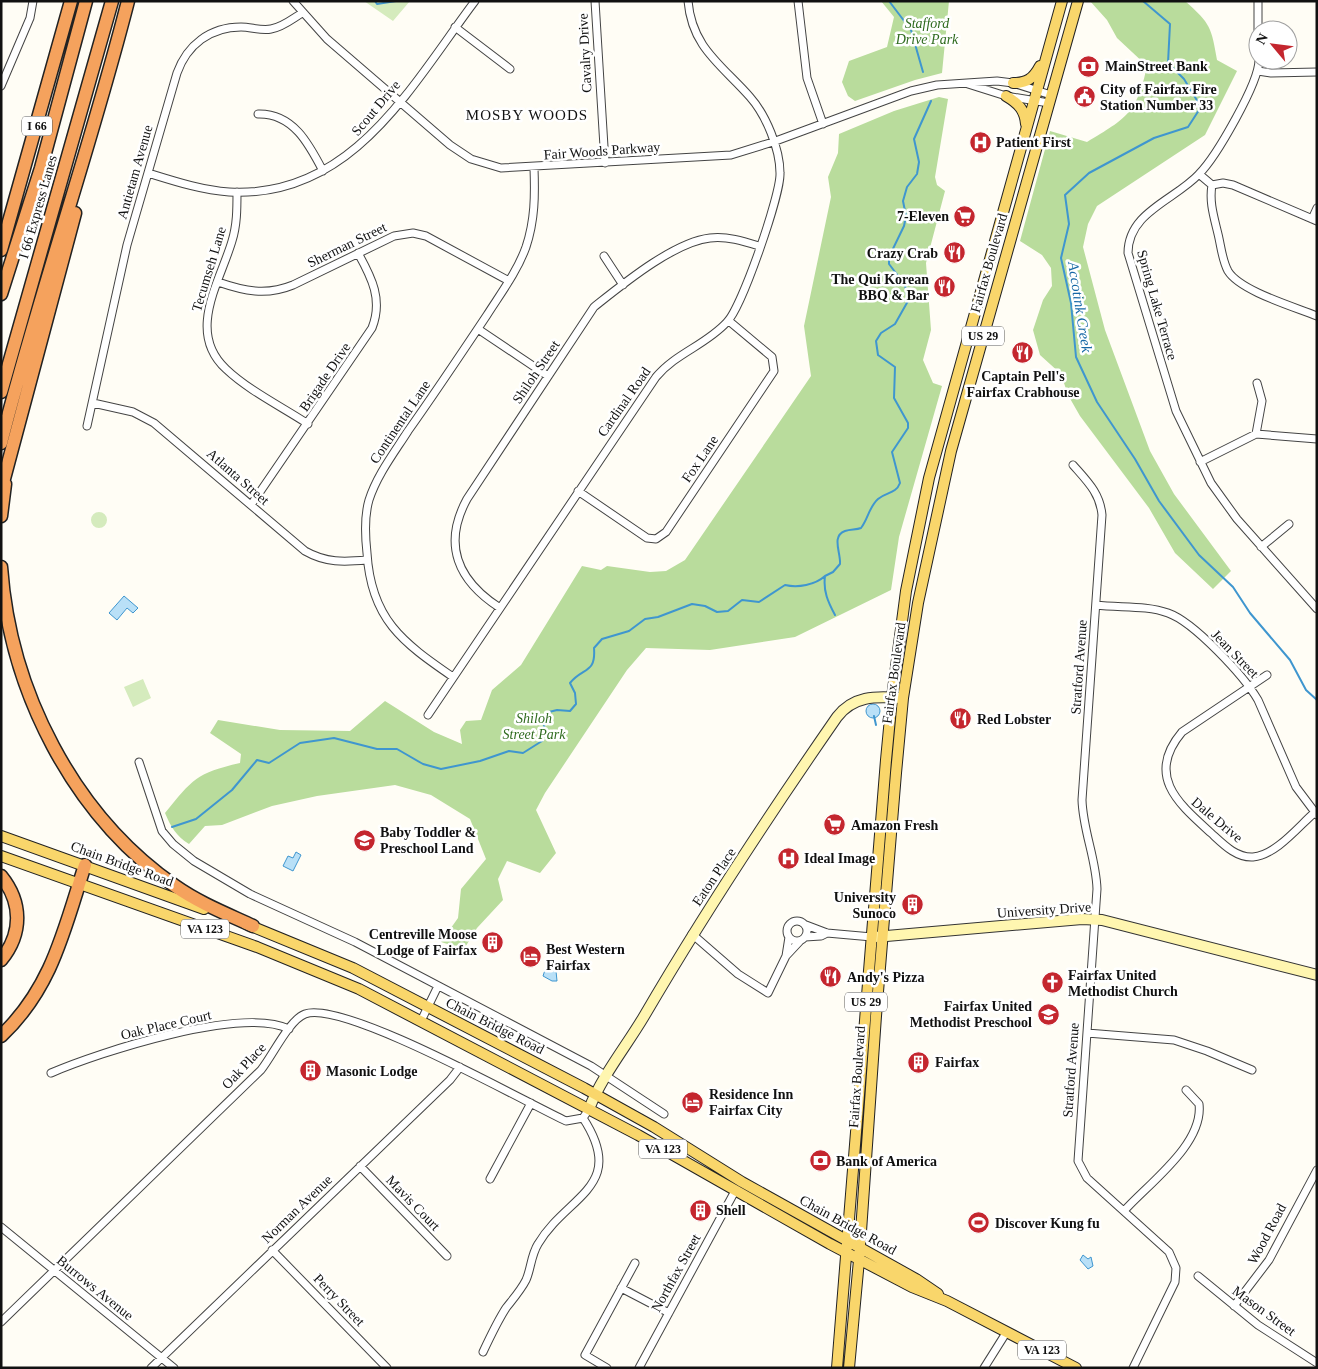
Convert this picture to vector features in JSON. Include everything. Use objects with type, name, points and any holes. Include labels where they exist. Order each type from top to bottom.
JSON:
[{"type":"highway","name":"I 66","points":[[1,250],[71,1]]},
{"type":"highway","name":"I 66 Express Lanes","points":[[1,294],[43,159],[86,1]]},
{"type":"highway","name":"I 66 Express Lanes","points":[[1,392],[112,1]]},
{"type":"highway","points":[[1,490],[81,190],[128,1]]},
{"type":"highway","points":[[1,443],[37,311],[114,53]]},
{"type":"highway","points":[[1,516],[9,459]]},
{"type":"highway","points":[[1,567],[10,631],[25,684],[63,763],[92,806],[135,853],[169,882],[193,897],[253,926]]},
{"type":"highway","points":[[1,1036],[25,1012],[40,991],[51,969],[85,865]]},
{"type":"highway","points":[[1,876],[14,897],[18,923],[13,941],[1,960]]},
{"type":"main road","name":"Fairfax Boulevard","points":[[837,1368],[892,697],[906,591],[928,484],[1062,1]]},
{"type":"main road","name":"Fairfax Boulevard","points":[[849,1368],[903,698],[918,603],[945,474],[1078,1]]},
{"type":"main road","points":[[1013,83],[1024,83],[1033,78],[1049,48]]},
{"type":"main road","points":[[1006,96],[1022,108],[1026,116],[1026,130]]},
{"type":"main road","name":"Chain Bridge Road","points":[[1,836],[253,926],[338,961],[657,1128],[846,1246],[859,1260],[919,1290],[946,1301],[1076,1368]]},
{"type":"main road","name":"Chain Bridge Road","points":[[1,856],[80,883],[315,970],[366,992],[586,1113],[735,1191],[846,1246],[860,1249],[925,1285],[946,1301]]},
{"type":"main road","points":[[657,1128],[669,1142],[728,1179],[735,1191]]},
{"type":"street","points":[[1,86],[30,18],[33,1]]},
{"type":"street","name":"Fair Woods Parkway","points":[[293,1],[327,39],[450,145],[471,159],[501,168],[534,168],[720,156],[773,142],[911,91],[936,85],[963,82],[1013,83],[1037,91],[1050,99]]},
{"type":"street","name":"Scout Drive","points":[[148,173],[193,186],[237,192],[282,186],[323,171],[360,146],[399,102],[474,1]]},
{"type":"street","name":"Cavalry Drive","points":[[595,1],[605,164]]},
{"type":"street","name":"Cardinal Road","points":[[428,715],[660,372],[677,357],[712,336],[729,321],[743,296],[780,184],[780,167],[773,142],[756,105],[700,43],[691,22],[688,1]]},
{"type":"street","points":[[798,1],[807,78],[823,124]]},
{"type":"street","points":[[1258,1],[1258,20]]},
{"type":"street","name":"Antietam Avenue","points":[[87,426],[127,245],[177,73],[190,49],[204,37],[220,30],[235,27],[265,30],[277,28],[302,12]]},
{"type":"street","points":[[455,27],[510,69]]},
{"type":"street","points":[[1,65],[8,69]]},
{"type":"street","points":[[1258,71],[1271,73],[1317,72]]},
{"type":"street","name":"Spring Lake Terrace","points":[[1258,71],[1220,143],[1199,174],[1139,221],[1129,238],[1128,253],[1176,411],[1200,462],[1225,504],[1317,609]]},
{"type":"street","name":"Fair Woods Parkway","points":[[963,82],[1006,96],[1033,102],[1050,99]]},
{"type":"street","points":[[258,114],[275,115],[290,124],[307,141],[323,171]]},
{"type":"street","name":"Continental Lane","points":[[453,677],[411,648],[392,627],[376,599],[367,560],[366,517],[375,484],[522,259],[532,225],[535,203],[534,168]]},
{"type":"street","points":[[1199,174],[1212,185],[1233,185],[1314,220],[1317,208]]},
{"type":"street","points":[[1212,185],[1210,200],[1214,221],[1225,263],[1231,275],[1251,288],[1317,316]]},
{"type":"street","name":"Tecumseh Lane","points":[[237,192],[235,231],[206,323],[207,338],[214,354],[231,373],[308,424]]},
{"type":"street","name":"Sherman Street","points":[[218,282],[251,292],[275,291],[293,285],[400,234],[417,233],[426,236],[509,281]]},
{"type":"street","name":"Shiloh Street","points":[[500,608],[477,592],[463,573],[455,550],[456,525],[467,499],[594,306],[622,285],[673,252],[697,241],[731,238],[759,246]]},
{"type":"street","name":"Brigade Drive","points":[[251,505],[368,335],[376,319],[378,304],[376,290],[358,253]]},
{"type":"street","points":[[604,256],[622,285]]},
{"type":"street","name":"Fox Lane","points":[[578,491],[647,538],[656,539],[666,532],[774,371],[772,357],[729,321]]},
{"type":"street","points":[[478,329],[548,376]]},
{"type":"street","points":[[1256,434],[1262,401],[1258,383]]},
{"type":"street","name":"Atlanta Street","points":[[93,404],[133,412],[154,423],[297,545],[314,556],[337,562],[367,560]]},
{"type":"street","points":[[1200,462],[1256,434],[1317,439]]},
{"type":"street","name":"Stratford Avenue","points":[[1073,465],[1094,489],[1102,508],[1082,800],[1084,822],[1097,874],[1078,1161],[1087,1178],[1169,1252],[1176,1268],[1173,1289],[1133,1368]]},
{"type":"street","points":[[1261,547],[1289,524]]},
{"type":"street","name":"Jean Street","points":[[1096,604],[1157,610],[1177,616],[1230,663],[1250,687],[1296,788],[1315,814]]},
{"type":"street","name":"Dale Drive","points":[[1267,675],[1188,727],[1176,739],[1170,752],[1167,766],[1168,781],[1172,794],[1182,807],[1225,845],[1236,853],[1247,857],[1260,856],[1272,850],[1315,814]]},
{"type":"street","name":"Eaton Place","points":[[586,1113],[595,1094],[622,1053],[692,934],[842,710],[852,703],[865,698],[903,698]]},
{"type":"street","name":"Chain Bridge Road","points":[[139,762],[158,824],[170,842],[182,852],[250,894],[341,936],[606,1076],[664,1114]]},
{"type":"street","name":"University Drive","points":[[806,925],[826,933],[883,937],[1094,919],[1317,975]]},
{"type":"street","points":[[692,934],[766,996],[786,956],[789,937],[787,931],[791,922],[798,921],[806,925],[807,932],[803,939],[786,956]]},
{"type":"street","name":"University Drive","points":[[803,939],[821,936],[826,933]]},
{"type":"street","points":[[789,937],[794,941],[803,939]]},
{"type":"street","points":[[421,1021],[438,986]]},
{"type":"street","name":"Oak Place","points":[[1,1322],[261,1070],[298,1018],[308,1013],[332,1016],[392,1036],[460,1067],[566,1121],[586,1113]]},
{"type":"street","name":"Oak Place Court","points":[[51,1073],[114,1050],[209,1027],[248,1023],[283,1026],[289,1029]]},
{"type":"street","points":[[1086,1033],[1174,1040],[1207,1051],[1252,1070]]},
{"type":"street","name":"Norman Avenue","points":[[150,1368],[460,1067]]},
{"type":"street","points":[[1124,1211],[1184,1150],[1198,1122],[1199,1104],[1186,1090]]},
{"type":"street","points":[[490,1179],[531,1103]]},
{"type":"street","points":[[483,1352],[503,1314],[525,1281],[538,1244],[582,1197],[596,1174],[599,1148],[586,1113]]},
{"type":"street","name":"Mavis Court","points":[[360,1166],[448,1256]]},
{"type":"street","name":"Wood Road","points":[[1234,1306],[1270,1260],[1317,1170]]},
{"type":"street","name":"Northfax Street","points":[[639,1368],[735,1191]]},
{"type":"street","name":"Burrows Avenue","points":[[1,1227],[174,1368]]},
{"type":"street","name":"Perry Street","points":[[272,1250],[388,1368]]},
{"type":"street","points":[[606,1367],[585,1356],[635,1263]]},
{"type":"street","name":"Mason Street","points":[[1198,1276],[1258,1325],[1314,1362]]},
{"type":"street","points":[[621,1288],[669,1313]]},
{"type":"street","points":[[984,1368],[1006,1332]]},
{"type":"street","points":[[1314,1362],[1317,1353]]},
{"type":"green space","points":[[364,1],[410,1],[393,21]]},
{"type":"green space","name":"Stafford Drive Park","points":[[881,1],[949,1],[942,73],[915,80],[855,101],[848,96],[842,82],[849,61],[887,47],[894,17]]},
{"type":"green space","points":[[1090,1],[1185,1],[1205,21],[1211,33],[1217,60],[1237,71],[1205,135],[1097,206],[1088,224],[1083,247],[1105,330],[1150,451],[1174,494],[1231,571],[1213,589],[1175,553],[1149,508],[1080,416],[1068,395],[1061,374],[1040,355],[1033,330],[1043,300],[1052,286],[1051,268],[1042,255],[1020,241],[1050,131],[1087,142],[1112,127],[1128,113],[1134,104],[1147,66],[1117,38],[1107,20]]},
{"type":"green space","name":"Shiloh Street Park","points":[[939,97],[948,99],[935,177],[937,185],[945,191],[926,263],[931,330],[923,360],[933,383],[942,386],[899,537],[891,590],[795,637],[710,650],[646,648],[627,670],[545,793],[536,810],[556,853],[540,873],[507,861],[498,879],[503,900],[477,928],[464,949],[441,942],[458,918],[461,889],[486,859],[470,819],[431,795],[395,785],[317,796],[272,806],[222,825],[205,826],[189,844],[177,834],[165,813],[182,792],[204,774],[240,763],[241,754],[210,733],[218,720],[280,730],[350,731],[385,701],[434,732],[462,744],[460,730],[466,721],[481,720],[492,690],[521,665],[582,566],[601,570],[607,566],[650,572],[666,571],[685,560],[811,376],[804,326],[831,197],[828,177],[838,153],[839,134],[894,111]]},
{"type":"green space","points":[[99,512],[105,514],[107,520],[105,526],[99,528],[93,526],[91,520],[93,514]]},
{"type":"green space","points":[[143,679],[151,698],[133,707],[124,687]]},
{"type":"water","points":[[124,596],[138,608],[133,613],[127,608],[117,620],[109,613]]},
{"type":"water","points":[[873,704],[878,706],[880,711],[878,716],[873,718],[868,716],[866,711],[868,706]]},
{"type":"water","points":[[296,852],[301,855],[293,871],[283,866],[288,856],[293,858]]},
{"type":"water","points":[[552,969],[556,971],[557,981],[552,981],[543,976],[545,970]]},
{"type":"water","points":[[1083,1255],[1088,1259],[1091,1257],[1093,1266],[1088,1269],[1080,1260]]},
{"type":"waterway","points":[[375,1],[377,4],[396,1]]},
{"type":"waterway","points":[[889,1],[911,30],[923,72]]},
{"type":"waterway","name":"Accotink Creek","points":[[1143,1],[1170,24],[1168,63],[1184,79],[1201,107],[1188,127],[1154,138],[1089,173],[1065,195],[1069,224],[1061,258],[1071,303],[1076,357],[1097,402],[1135,459],[1159,501],[1199,555],[1233,587],[1250,613],[1290,660],[1306,690],[1317,700]]},
{"type":"waterway","points":[[835,615],[827,596],[825,576],[833,572],[840,564],[838,537],[845,531],[861,528],[875,502],[896,489],[900,483],[892,452],[908,428],[908,423],[894,398],[895,367],[878,355],[876,341],[881,333],[895,324],[908,301],[905,285],[889,264],[889,257],[904,226],[906,216],[903,201],[907,187],[917,174],[919,162],[914,139],[931,101]]},
{"type":"waterway","points":[[172,827],[196,819],[232,790],[257,760],[269,763],[300,743],[334,738],[377,749],[397,749],[423,764],[441,769],[480,761],[509,751],[523,753],[542,741],[545,720],[549,712],[557,710],[570,711],[576,704],[575,693],[570,683],[591,666],[594,648],[602,639],[629,631],[645,619],[658,617],[692,604],[705,606],[717,612],[728,611],[742,600],[759,602],[785,585],[806,585],[816,582],[825,576]]},
{"type":"waterway","points":[[874,716],[876,725]]},
{"type":"place","name":"MainStreet Bank","points":[[1089,66]]},
{"type":"place","name":"City of Fairfax Fire Station Number 33","points":[[1084,97]]},
{"type":"place","name":"Patient First","points":[[980,142]]},
{"type":"place","name":"7-Eleven","points":[[965,216]]},
{"type":"place","name":"Crazy Crab","points":[[954,253]]},
{"type":"place","name":"The Qui Korean BBQ & Bar","points":[[945,287]]},
{"type":"place","name":"Captain Pell's Fairfax Crabhouse","points":[[1023,353]]},
{"type":"place","name":"Red Lobster","points":[[961,719]]},
{"type":"place","name":"Amazon Fresh","points":[[835,825]]},
{"type":"place","name":"Baby Toddler & Preschool Land","points":[[364,840]]},
{"type":"place","name":"Ideal Image","points":[[788,858]]},
{"type":"place","name":"University Sunoco","points":[[912,905]]},
{"type":"place","name":"Centreville Moose Lodge of Fairfax","points":[[493,942]]},
{"type":"place","name":"Best Western Fairfax","points":[[530,957]]},
{"type":"place","name":"Andy's Pizza","points":[[831,977]]},
{"type":"place","name":"Fairfax United Methodist Church","points":[[1052,983]]},
{"type":"place","name":"Fairfax United Methodist Preschool","points":[[1048,1014]]},
{"type":"place","name":"Fairfax","points":[[919,1062]]},
{"type":"place","name":"Masonic Lodge","points":[[310,1071]]},
{"type":"place","name":"Residence Inn Fairfax City","points":[[693,1102]]},
{"type":"place","name":"Bank of America","points":[[820,1161]]},
{"type":"place","name":"Shell","points":[[700,1210]]},
{"type":"place","name":"Discover Kung fu","points":[[979,1223]]},
{"type":"district","name":"MOSBY WOODS","points":[[527,115]]}]
